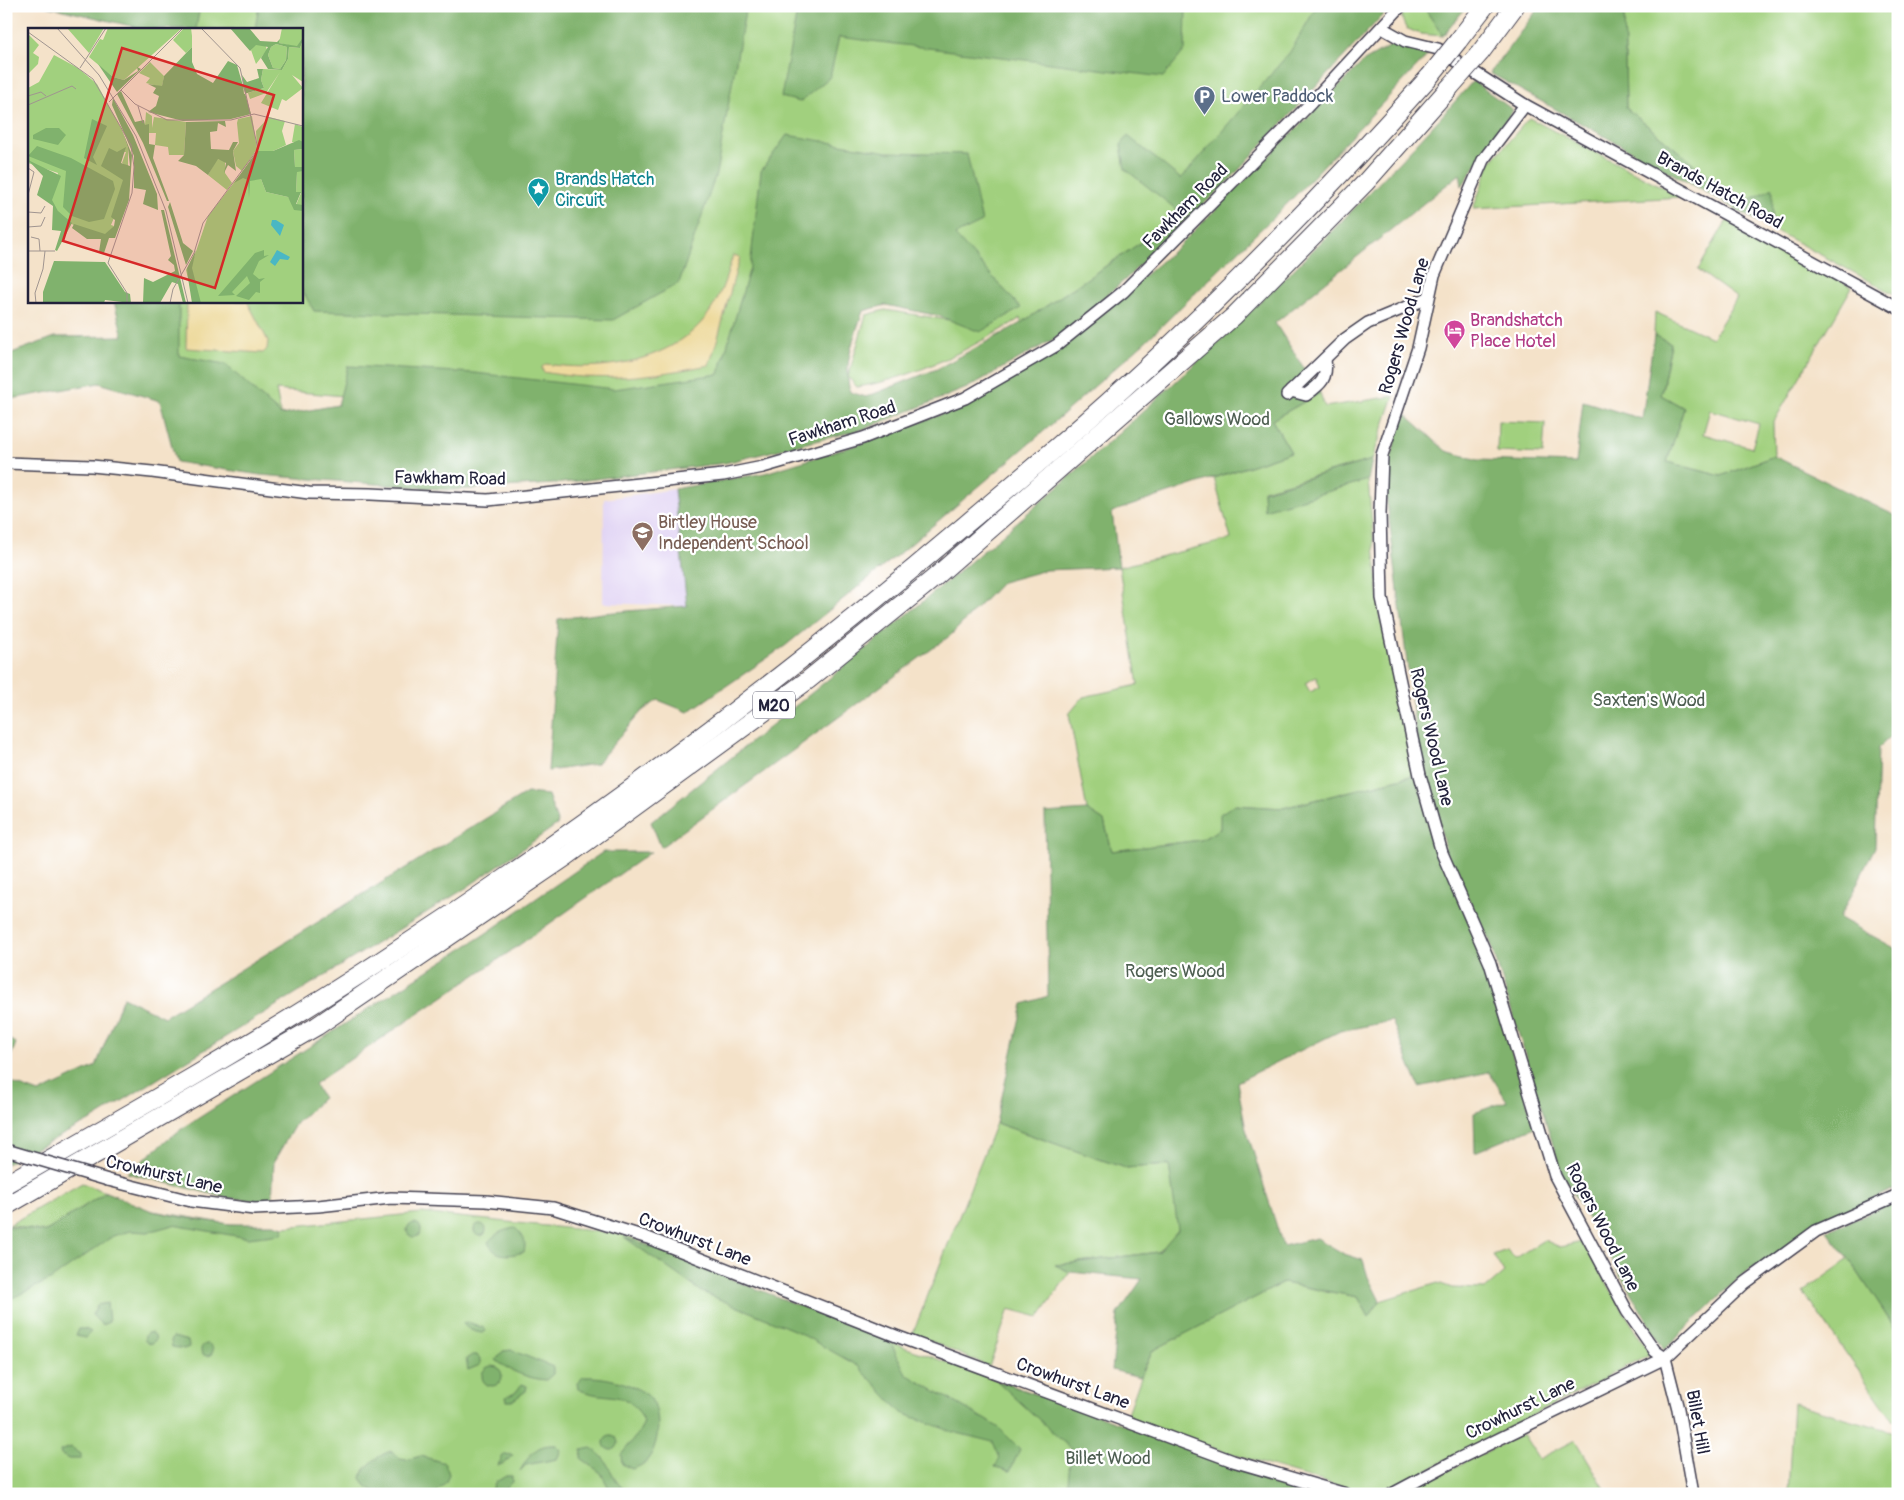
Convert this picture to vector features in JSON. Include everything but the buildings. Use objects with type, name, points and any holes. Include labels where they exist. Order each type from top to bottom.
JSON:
[{"type":"highway","name":"M20","points":[[6,1184],[298,1013],[383,960],[560,840],[702,737],[878,599],[1055,448],[1151,363],[1345,172],[1430,76],[1485,6]]},
{"type":"highway","name":"M20","points":[[6,1206],[317,1026],[567,856],[808,680],[941,573],[1234,316],[1365,183],[1480,53],[1515,6]]},
{"type":"street","name":"Fawkham Road","points":[[6,463],[92,466],[143,471],[309,493],[488,500],[723,475],[763,467],[863,438],[965,398],[1057,344],[1130,286],[1307,108],[1401,6]]},
{"type":"street","points":[[1382,28],[1405,41],[1438,49],[1526,105]]},
{"type":"street","name":"Rogers Wood Lane","points":[[1526,105],[1483,160],[1434,275],[1418,348],[1382,455],[1380,513],[1382,598],[1420,775],[1442,853],[1490,963],[1555,1176],[1627,1311],[1655,1351],[1666,1358]]},
{"type":"street","name":"Brands Hatch Road","points":[[1526,105],[1898,308]]},
{"type":"street","points":[[1289,393],[1306,395],[1320,385],[1327,372],[1325,359],[1345,339],[1368,323],[1428,298]]},
{"type":"street","points":[[1408,306],[1423,322]]},
{"type":"street","name":"Crowhurst Lane","points":[[6,1150],[108,1180],[191,1201],[254,1209],[318,1206],[391,1198],[486,1201],[553,1208],[648,1238],[896,1336],[1233,1461],[1346,1494]]},
{"type":"street","name":"Crowhurst Lane","points":[[1392,1494],[1456,1460],[1666,1358],[1744,1283],[1816,1231],[1898,1195]]},
{"type":"street","name":"Billet Hill","points":[[1666,1358],[1678,1409],[1693,1494]]},
{"type":"shaded area","name":"Birtley House Independent School","points":[[674,489],[687,606],[603,603],[604,499]]},
{"type":"green space","points":[[46,6],[200,6],[196,28],[140,28]]},
{"type":"green space","name":"Brands Hatch Circuit","points":[[185,6],[1345,6],[1172,206],[1181,213],[1196,211],[1174,231],[1167,225],[1021,323],[1021,318],[963,351],[900,377],[857,387],[848,377],[866,315],[885,310],[981,325],[947,230],[746,371],[546,414],[276,390],[281,415],[251,388],[166,363],[159,302],[302,302],[302,28],[177,28]]},
{"type":"green space","points":[[259,6],[746,6],[716,174],[679,283],[613,320],[314,311],[302,290],[302,28],[255,28]]},
{"type":"green space","points":[[798,6],[1186,6],[1185,50],[1163,77],[839,37],[830,77],[800,102],[781,97]]},
{"type":"green space","points":[[1317,6],[1391,6],[1223,187],[1196,211],[1181,213],[1125,169],[1121,145],[1128,136],[1181,179],[1290,52]]},
{"type":"green space","points":[[1406,6],[1427,6],[1427,12],[1443,36],[1420,34],[1406,28],[1402,20],[1402,14]]},
{"type":"green space","points":[[1427,6],[1467,6],[1443,36],[1427,12]]},
{"type":"green space","points":[[1540,6],[1624,6],[1626,108],[1742,204],[1773,188],[1772,229],[1490,73]]},
{"type":"green space","points":[[1624,6],[1898,6],[1898,296],[1772,229],[1772,189],[1742,204],[1626,108]]},
{"type":"green space","points":[[1394,44],[1428,55],[1291,200],[1148,339],[1043,432],[911,544],[785,646],[688,712],[658,700],[642,711],[596,764],[548,771],[558,619],[687,606],[674,489],[765,473],[863,443],[967,405],[1055,352],[1178,247],[1364,61]]},
{"type":"green space","name":"Gallows Wood","points":[[1473,81],[1513,110],[1462,186],[1460,174],[1275,323],[1320,393],[1272,420],[1291,452],[1112,512],[1119,567],[1046,570],[1002,582],[951,635],[661,847],[651,822],[827,681],[1000,537],[1169,388],[1332,231],[1386,176]]},
{"type":"green space","points":[[1529,118],[1682,197],[1473,209],[1490,163]]},
{"type":"green space","points":[[787,135],[888,152],[967,154],[982,222],[955,235],[1021,308],[980,332],[939,316],[886,305],[863,311],[851,351],[848,381],[850,392],[866,397],[937,369],[1021,323],[1167,225],[1174,231],[1127,278],[1061,335],[967,388],[864,429],[725,463],[554,484],[452,490],[260,475],[176,462],[160,401],[99,383],[11,399],[6,383],[6,355],[55,337],[123,336],[114,302],[179,302],[179,356],[225,364],[281,415],[338,405],[348,366],[475,373],[614,389],[719,374],[750,267],[761,171]]},
{"type":"green space","points":[[1727,220],[1852,287],[1773,423],[1774,456],[1721,476],[1667,462],[1684,408],[1661,395],[1671,344],[1654,335],[1655,312],[1712,338],[1737,298],[1698,270]],"holes":[[[1710,410],[1759,424],[1752,448],[1703,434]]]},
{"type":"green space","name":"Saxten's Wood","points":[[1654,335],[1671,343],[1661,395],[1684,408],[1667,462],[1721,476],[1774,456],[1898,517],[1898,730],[1878,748],[1875,847],[1840,918],[1898,950],[1898,1187],[1840,1215],[1742,1275],[1664,1350],[1562,1174],[1490,941],[1446,854],[1432,791],[1418,751],[1385,486],[1402,411],[1446,451],[1478,460],[1576,463],[1583,401],[1642,419]]},
{"type":"green space","points":[[1320,393],[1325,407],[1394,396],[1372,460],[1263,490],[1264,509],[1368,480],[1381,620],[1415,775],[1283,808],[1234,805],[1220,829],[1201,840],[1112,851],[1104,821],[1087,810],[1069,714],[1083,697],[1138,685],[1119,567],[1231,539],[1214,478],[1291,452],[1272,420]],"holes":[[[1316,677],[1320,687],[1310,692],[1305,683]]]},
{"type":"green space","points":[[1498,421],[1545,423],[1543,454],[1497,452]]},
{"type":"green space","points":[[1372,460],[1368,480],[1264,510],[1263,491]]},
{"type":"green space","name":"Rogers Wood","points":[[1415,775],[1480,952],[1535,1127],[1475,1152],[1474,1113],[1507,1101],[1489,1072],[1419,1087],[1392,1021],[1340,1031],[1237,1082],[1246,1129],[1283,1246],[1317,1238],[1344,1254],[1363,1260],[1368,1277],[1380,1301],[1369,1317],[1358,1297],[1283,1283],[1152,1351],[1140,1377],[1112,1370],[1118,1314],[1142,1279],[1070,1272],[1055,1265],[1159,1252],[1178,1230],[1169,1165],[1125,1168],[996,1123],[1023,1004],[1048,996],[1045,813],[1087,810],[1104,821],[1112,851],[1201,840],[1220,829],[1220,814],[1234,805],[1283,808]]},
{"type":"green space","points":[[527,793],[548,795],[558,824],[466,888],[93,1119],[6,1164],[6,1081],[39,1093],[96,1066],[123,997],[164,1017]]},
{"type":"green space","points":[[603,852],[651,852],[505,955],[314,1084],[323,1098],[296,1123],[274,1161],[272,1202],[227,1198],[127,1173],[180,1130],[485,934]]},
{"type":"green space","points":[[6,1038],[16,1043],[6,1069]]},
{"type":"green space","points":[[996,1123],[1125,1168],[1169,1165],[1180,1231],[1158,1252],[1056,1265],[1070,1272],[1039,1317],[1009,1309],[989,1367],[913,1333]]},
{"type":"green space","points":[[82,1183],[106,1192],[45,1232],[9,1225]]},
{"type":"green space","points":[[106,1192],[152,1211],[181,1217],[229,1224],[274,1224],[284,1227],[282,1234],[248,1238],[173,1225],[148,1232],[130,1231],[113,1236],[50,1280],[10,1299],[6,1299],[6,1226],[45,1232]]},
{"type":"green space","points":[[1898,1200],[1898,1333],[1849,1259],[1827,1231]]},
{"type":"green space","points":[[112,1204],[229,1224],[284,1227],[421,1213],[623,1234],[831,1321],[1070,1406],[1077,1494],[6,1494],[6,1254]]},
{"type":"green space","points":[[414,1223],[419,1225],[421,1230],[419,1235],[414,1237],[409,1235],[407,1230],[409,1225]]},
{"type":"green space","points":[[478,1224],[482,1224],[486,1230],[482,1236],[478,1236],[474,1232],[474,1228]]},
{"type":"green space","points":[[515,1228],[524,1238],[524,1252],[503,1254],[494,1251],[488,1242],[497,1234]]},
{"type":"green space","points":[[624,1237],[890,1341],[906,1374],[998,1427],[1020,1449],[1010,1471],[995,1467],[1000,1458],[993,1442],[953,1432],[902,1413],[858,1366],[796,1331],[702,1292]]},
{"type":"green space","points":[[1544,1240],[1560,1247],[1582,1242],[1650,1354],[1413,1478],[1376,1494],[1365,1494],[1241,1457],[1126,1419],[1152,1351],[1283,1283],[1358,1297],[1369,1316],[1380,1301],[1438,1283],[1452,1288],[1485,1289],[1504,1273],[1493,1255],[1507,1250],[1515,1258]]},
{"type":"green space","points":[[1849,1259],[1898,1333],[1898,1421],[1893,1420],[1803,1292]]},
{"type":"green space","points":[[107,1303],[109,1322],[102,1325],[92,1315],[97,1305]]},
{"type":"green space","points":[[468,1322],[484,1328],[486,1331],[482,1333],[471,1330],[463,1323]]},
{"type":"green space","points":[[79,1329],[91,1332],[85,1338],[76,1336]]},
{"type":"green space","points":[[150,1332],[156,1338],[150,1344],[144,1338]]},
{"type":"green space","points":[[173,1337],[188,1341],[189,1347],[184,1349],[172,1347],[171,1341]]},
{"type":"green space","points":[[207,1344],[213,1350],[207,1356],[201,1350]]},
{"type":"green space","points":[[511,1350],[553,1367],[553,1374],[546,1380],[533,1378],[513,1371],[496,1360],[503,1351]]},
{"type":"green space","points":[[472,1355],[477,1355],[480,1359],[480,1365],[468,1370],[466,1359]]},
{"type":"green space","points":[[492,1366],[499,1369],[502,1376],[499,1383],[492,1386],[485,1383],[482,1376],[485,1369]]},
{"type":"green space","points":[[583,1377],[624,1383],[646,1394],[651,1400],[657,1416],[657,1435],[652,1452],[639,1467],[632,1469],[622,1464],[621,1455],[640,1431],[644,1422],[638,1411],[631,1403],[624,1399],[588,1393],[578,1389],[577,1383]]},
{"type":"green space","name":"Billet Wood","points":[[997,1381],[1328,1494],[1067,1494],[1071,1449]]},
{"type":"green space","points":[[522,1384],[527,1386],[526,1391],[512,1401],[507,1401],[506,1397],[515,1393]]},
{"type":"green space","points":[[1793,1403],[1898,1433],[1898,1494],[1788,1494]]},
{"type":"green space","points":[[1523,1434],[1539,1459],[1576,1440],[1608,1494],[1399,1494]]},
{"type":"green space","points":[[611,1436],[616,1438],[618,1443],[616,1448],[611,1450],[606,1448],[604,1443],[606,1438]]},
{"type":"green space","points":[[556,1445],[561,1450],[557,1459],[526,1465],[520,1471],[538,1448]]},
{"type":"green space","points":[[71,1447],[81,1454],[81,1459],[70,1459],[61,1455],[60,1451]]},
{"type":"green space","points":[[591,1448],[603,1458],[616,1481],[629,1494],[612,1494],[601,1473],[581,1458],[582,1450]]},
{"type":"green space","points":[[392,1451],[400,1459],[406,1460],[421,1456],[445,1463],[449,1474],[446,1482],[434,1494],[380,1494],[367,1487],[361,1478],[365,1469],[378,1458]]},
{"type":"green space","points":[[504,1454],[513,1455],[503,1464],[498,1465]]},
{"type":"green space","points":[[506,1476],[512,1476],[512,1482],[506,1488],[490,1493],[496,1482]]},
{"type":"sand","points":[[733,255],[740,257],[709,365],[647,375],[606,378],[543,372],[542,367],[546,364],[592,366],[640,359],[662,351],[682,339],[700,324],[714,305],[723,287]]},
{"type":"sand","points":[[187,302],[248,302],[268,341],[267,349],[263,353],[186,348]]},
{"type":"place","name":"Lower Paddock","points":[[1205,115]]},
{"type":"place","name":"Brands Hatch Circuit","points":[[539,208]]},
{"type":"place","name":"Brandshatch Place Hotel","points":[[1454,349]]},
{"type":"place","name":"Birtley House Independent School","points":[[642,551]]}]
